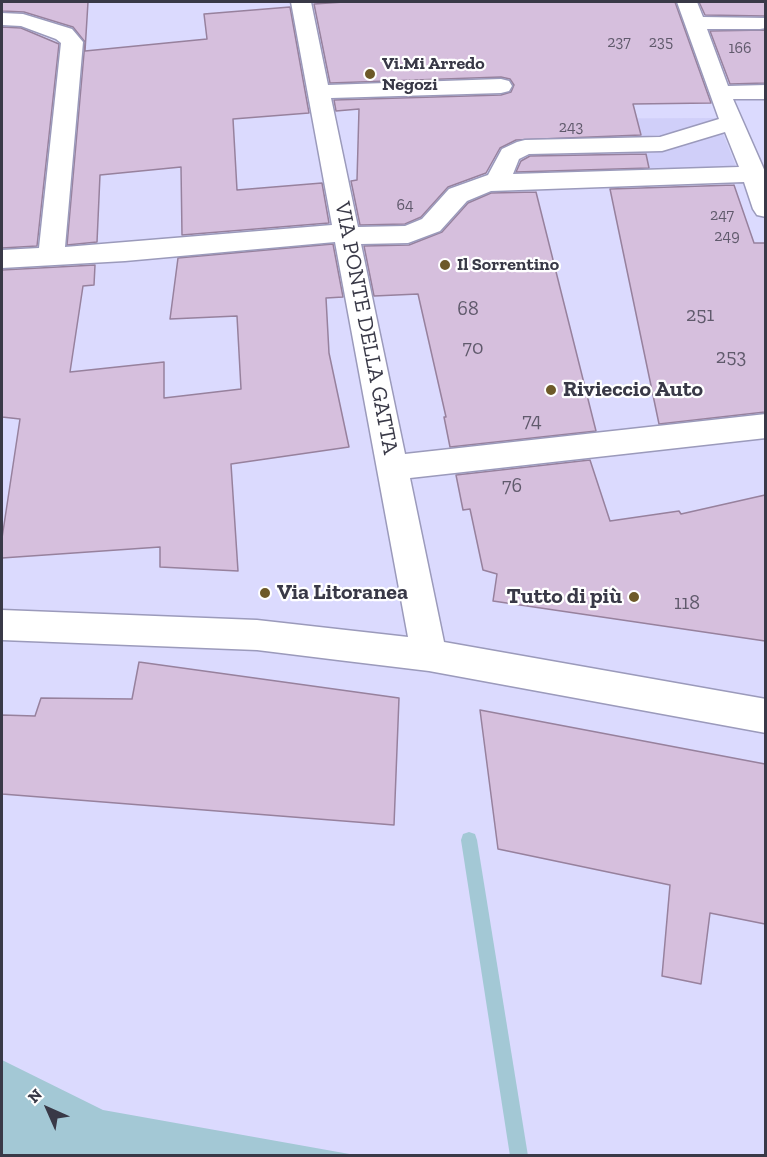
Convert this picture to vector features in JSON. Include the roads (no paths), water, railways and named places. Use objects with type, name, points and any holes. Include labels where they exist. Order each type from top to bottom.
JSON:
[{"type":"street","name":"VIA PONTE DELLA GATTA","points":[[301,2],[321,92],[429,655]]},
{"type":"street","points":[[687,2],[719,93],[733,123],[755,160],[765,209]]},
{"type":"street","points":[[2,19],[23,20],[64,34],[72,42],[51,256]]},
{"type":"street","points":[[695,24],[760,23]]},
{"type":"street","points":[[321,92],[501,87]]},
{"type":"street","points":[[719,93],[765,92]]},
{"type":"street","points":[[500,182],[501,171],[510,154],[525,147],[662,144],[733,123]]},
{"type":"street","points":[[2,259],[125,252],[347,234],[408,234],[430,225],[458,195],[474,187],[500,182],[755,160]]},
{"type":"street","points":[[393,468],[765,426]]},
{"type":"street","points":[[2,626],[257,635],[429,655],[656,694],[765,717]]},
{"type":"waterway","points":[[469,840],[519,1156]]},
{"type":"place","name":"Vi.Mi Arredo Negozi","points":[[370,74]]},
{"type":"place","name":"Il Sorrentino","points":[[445,265]]},
{"type":"place","name":"Rivieccio Auto","points":[[551,390]]},
{"type":"place","name":"Via Litoranea","points":[[265,593]]},
{"type":"place","name":"Tutto di più","points":[[634,597]]}]
